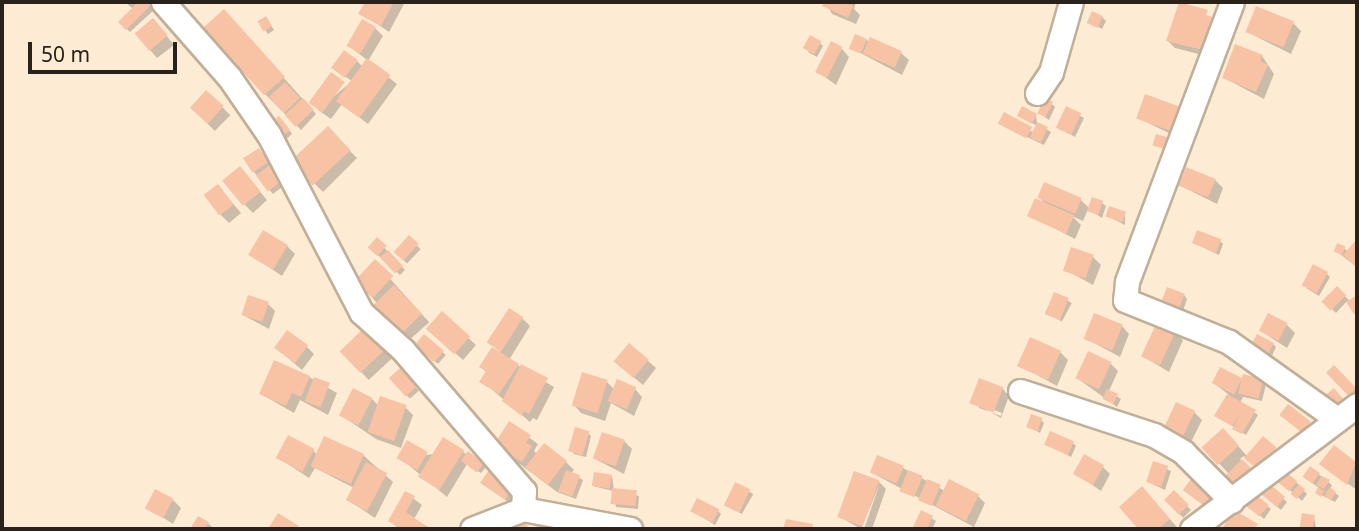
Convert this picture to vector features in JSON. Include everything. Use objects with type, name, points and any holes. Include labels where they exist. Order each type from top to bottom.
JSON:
[{"type":"street","points":[[1037,93],[1051,72],[1071,2]]},
{"type":"street","points":[[1232,2],[1127,282],[1125,300],[1229,342],[1337,419]]},
{"type":"street","points":[[175,6],[269,135],[361,312],[403,350],[524,491],[523,509]]},
{"type":"street","points":[[1020,391],[1154,435],[1183,452],[1231,501]]},
{"type":"street","points":[[1192,529],[1357,406]]},
{"type":"street","points":[[472,529],[523,509],[630,529]]},
{"type":"building","points":[[138,2],[152,4],[126,30],[118,22]]},
{"type":"building","points":[[365,2],[394,2],[381,26],[358,14]]},
{"type":"building","points":[[824,2],[846,2],[853,6],[848,18],[822,6]]},
{"type":"building","points":[[1179,2],[1208,10],[1206,15],[1218,19],[1207,51],[1166,41]]},
{"type":"building","points":[[1256,6],[1294,21],[1284,47],[1246,32]]},
{"type":"building","points":[[224,9],[285,77],[264,95],[203,28]]},
{"type":"building","points":[[1092,11],[1103,16],[1098,28],[1087,23]]},
{"type":"building","points":[[266,16],[272,26],[264,31],[257,21]]},
{"type":"building","points":[[153,18],[168,36],[149,51],[135,33]]},
{"type":"building","points":[[362,19],[376,27],[360,54],[346,46]]},
{"type":"building","points":[[855,34],[867,39],[861,54],[849,49]]},
{"type":"building","points":[[810,35],[821,41],[814,54],[803,48]]},
{"type":"building","points":[[870,37],[902,51],[895,68],[863,53]]},
{"type":"building","points":[[831,41],[843,47],[827,78],[815,72]]},
{"type":"building","points":[[1235,44],[1263,55],[1260,61],[1268,65],[1256,92],[1222,78]]},
{"type":"building","points":[[344,50],[358,60],[345,78],[331,68]]},
{"type":"building","points":[[367,58],[390,75],[359,118],[336,101]]},
{"type":"building","points":[[331,72],[345,82],[322,113],[309,103]]},
{"type":"building","points":[[285,82],[300,98],[284,113],[269,97]]},
{"type":"building","points":[[206,90],[224,106],[208,124],[190,108]]},
{"type":"building","points":[[1145,94],[1180,107],[1171,131],[1136,118]]},
{"type":"building","points":[[303,98],[314,110],[296,127],[285,115]]},
{"type":"building","points":[[1045,98],[1053,102],[1045,117],[1037,113]]},
{"type":"building","points":[[1022,106],[1037,114],[1032,124],[1017,116]]},
{"type":"building","points":[[1066,106],[1081,113],[1071,135],[1056,128]]},
{"type":"building","points":[[1004,112],[1032,127],[1026,139],[998,123]]},
{"type":"building","points":[[279,116],[290,130],[278,139],[267,125]]},
{"type":"building","points":[[1037,122],[1048,127],[1041,142],[1030,138]]},
{"type":"building","points":[[328,126],[351,150],[312,186],[290,161]]},
{"type":"building","points":[[1156,134],[1169,138],[1166,150],[1152,145]]},
{"type":"building","points":[[259,148],[268,162],[252,173],[243,158]]},
{"type":"building","points":[[271,164],[283,180],[268,191],[256,175]]},
{"type":"building","points":[[240,166],[261,192],[243,206],[222,180]]},
{"type":"building","points":[[1186,167],[1216,179],[1208,198],[1179,186]]},
{"type":"building","points":[[1044,182],[1082,198],[1075,214],[1037,198]]},
{"type":"building","points":[[218,184],[234,205],[219,216],[204,195]]},
{"type":"building","points":[[1092,197],[1103,201],[1098,215],[1087,211]]},
{"type":"building","points":[[1035,198],[1074,215],[1066,234],[1027,216]]},
{"type":"building","points":[[1109,206],[1126,212],[1122,222],[1105,216]]},
{"type":"building","points":[[263,230],[288,245],[273,270],[248,255]]},
{"type":"building","points":[[1197,230],[1221,239],[1216,252],[1192,243]]},
{"type":"building","points":[[409,235],[419,244],[403,261],[394,252]]},
{"type":"building","points":[[377,237],[387,246],[377,256],[368,247]]},
{"type":"building","points":[[1357,239],[1357,268],[1343,255]]},
{"type":"building","points":[[1337,243],[1345,246],[1342,255],[1334,251]]},
{"type":"building","points":[[1071,247],[1094,255],[1086,278],[1063,271]]},
{"type":"building","points":[[388,250],[403,266],[395,274],[380,258]]},
{"type":"building","points":[[375,259],[393,276],[373,298],[355,281]]},
{"type":"building","points":[[1313,264],[1328,272],[1317,293],[1302,285]]},
{"type":"building","points":[[394,285],[422,314],[402,333],[374,304]]},
{"type":"building","points":[[1337,286],[1346,295],[1331,311],[1321,302]]},
{"type":"building","points":[[1167,287],[1185,294],[1178,312],[1160,305]]},
{"type":"building","points":[[1054,292],[1069,298],[1060,320],[1045,314]]},
{"type":"building","points":[[248,295],[269,302],[262,322],[242,315]]},
{"type":"building","points":[[1357,295],[1357,312],[1354,314],[1346,302]]},
{"type":"building","points":[[509,308],[523,317],[501,352],[487,342]]},
{"type":"building","points":[[442,311],[470,336],[454,354],[426,329]]},
{"type":"building","points":[[1094,313],[1123,325],[1112,351],[1084,339]]},
{"type":"building","points":[[1268,313],[1288,323],[1279,341],[1259,331]]},
{"type":"building","points":[[1157,322],[1176,331],[1160,365],[1141,356]]},
{"type":"building","points":[[367,325],[388,347],[361,373],[340,351]]},
{"type":"building","points":[[287,330],[308,345],[295,363],[274,348]]},
{"type":"building","points":[[424,334],[444,351],[434,362],[414,345]]},
{"type":"building","points":[[1257,334],[1274,343],[1267,356],[1250,347]]},
{"type":"building","points":[[1030,337],[1061,351],[1048,380],[1017,366]]},
{"type":"building","points":[[629,343],[649,360],[633,378],[614,361]]},
{"type":"building","points":[[492,347],[519,364],[499,394],[479,382],[486,371],[479,367]]},
{"type":"building","points":[[1088,351],[1112,362],[1099,389],[1075,378]]},
{"type":"building","points":[[274,360],[310,376],[301,397],[292,393],[286,406],[259,394]]},
{"type":"building","points":[[521,364],[548,378],[529,414],[524,411],[522,416],[502,401]]},
{"type":"building","points":[[1334,365],[1356,388],[1348,396],[1326,373]]},
{"type":"building","points":[[1220,367],[1242,378],[1234,394],[1212,383]]},
{"type":"building","points":[[400,368],[417,387],[406,397],[389,378]]},
{"type":"building","points":[[582,372],[608,380],[598,413],[572,405]]},
{"type":"building","points":[[1243,374],[1263,379],[1259,398],[1238,393]]},
{"type":"building","points":[[314,377],[330,383],[321,407],[305,401]]},
{"type":"building","points":[[979,378],[1003,387],[994,413],[969,403]]},
{"type":"building","points":[[617,379],[636,387],[627,409],[608,401]]},
{"type":"building","points":[[353,388],[373,398],[359,426],[339,416]]},
{"type":"building","points":[[1334,388],[1344,400],[1333,410],[1323,398]]},
{"type":"building","points":[[1107,389],[1118,394],[1113,404],[1103,399]]},
{"type":"building","points":[[1227,394],[1256,410],[1242,434],[1232,429],[1240,414],[1232,426],[1214,416]]},
{"type":"building","points":[[380,396],[406,405],[394,441],[368,432]]},
{"type":"building","points":[[1176,402],[1195,411],[1182,439],[1163,430]]},
{"type":"building","points":[[1288,404],[1311,422],[1302,433],[1279,415]]},
{"type":"building","points":[[1031,414],[1042,418],[1037,431],[1026,427]]},
{"type":"building","points":[[509,421],[531,435],[526,443],[532,446],[522,462],[494,445]]},
{"type":"building","points":[[575,427],[589,431],[583,455],[568,451]]},
{"type":"building","points":[[1223,428],[1239,446],[1218,465],[1201,447]]},
{"type":"building","points":[[1050,431],[1074,441],[1068,455],[1044,445]]},
{"type":"building","points":[[602,432],[625,440],[616,466],[593,458]]},
{"type":"building","points":[[288,435],[314,449],[302,472],[276,458]]},
{"type":"building","points":[[324,436],[364,454],[351,484],[311,466]]},
{"type":"building","points":[[1263,436],[1277,448],[1258,470],[1244,458]]},
{"type":"building","points":[[443,437],[464,450],[439,490],[418,477]]},
{"type":"building","points":[[407,440],[428,452],[417,470],[396,458]]},
{"type":"building","points":[[544,443],[567,461],[548,485],[525,467]]},
{"type":"building","points":[[1334,445],[1356,462],[1347,485],[1319,464]]},
{"type":"building","points":[[468,451],[484,463],[477,473],[461,461]]},
{"type":"building","points":[[1084,454],[1104,465],[1093,485],[1073,474]]},
{"type":"building","points":[[877,455],[904,466],[897,483],[870,473]]},
{"type":"building","points":[[1242,459],[1253,470],[1231,493],[1219,482]]},
{"type":"building","points":[[1153,461],[1168,466],[1161,487],[1146,482]]},
{"type":"building","points":[[366,462],[387,473],[367,511],[346,500]]},
{"type":"building","points":[[1310,466],[1320,473],[1312,484],[1303,477]]},
{"type":"building","points":[[490,468],[515,484],[505,499],[480,483]]},
{"type":"building","points":[[566,470],[580,475],[572,497],[558,492]]},
{"type":"building","points":[[908,470],[923,476],[914,497],[899,491]]},
{"type":"building","points":[[854,471],[879,480],[863,526],[837,517]]},
{"type":"building","points":[[1285,471],[1297,481],[1289,491],[1277,481]]},
{"type":"building","points":[[594,472],[612,475],[610,489],[592,486]]},
{"type":"building","points":[[1322,476],[1330,480],[1324,489],[1316,485]]},
{"type":"building","points":[[927,479],[941,485],[932,506],[918,500]]},
{"type":"building","points":[[949,479],[979,494],[966,521],[935,506]]},
{"type":"building","points":[[1191,479],[1212,494],[1204,506],[1183,490]]},
{"type":"building","points":[[735,482],[750,489],[739,513],[724,506]]},
{"type":"building","points":[[1268,483],[1285,497],[1277,507],[1260,493]]},
{"type":"building","points":[[1299,484],[1305,489],[1297,499],[1291,494]]},
{"type":"building","points":[[1142,486],[1170,519],[1158,529],[1138,529],[1119,507]]},
{"type":"building","points":[[1318,487],[1324,491],[1321,497],[1315,493]]},
{"type":"building","points":[[1330,487],[1336,492],[1331,500],[1324,496]]},
{"type":"building","points":[[612,488],[637,490],[636,506],[611,504]]},
{"type":"building","points":[[155,489],[174,499],[163,518],[145,508]]},
{"type":"building","points":[[1174,490],[1189,505],[1179,515],[1164,500]]},
{"type":"building","points":[[405,491],[415,496],[406,512],[430,529],[402,529],[388,521]]},
{"type":"building","points":[[1254,493],[1269,505],[1259,517],[1245,505]]},
{"type":"building","points":[[697,498],[719,509],[712,523],[690,511]]},
{"type":"building","points":[[921,510],[933,516],[927,529],[913,527]]},
{"type":"building","points":[[1234,510],[1258,524],[1254,529],[1222,529]]},
{"type":"building","points":[[278,513],[299,526],[297,529],[268,529]]},
{"type":"building","points":[[1302,513],[1315,515],[1313,529],[1300,527]]},
{"type":"building","points":[[507,514],[528,525],[525,529],[500,527]]},
{"type":"building","points":[[198,516],[209,522],[205,529],[190,529]]},
{"type":"building","points":[[786,519],[813,524],[812,529],[783,529]]},
{"type":"building","points":[[539,522],[552,529],[535,529]]}]
